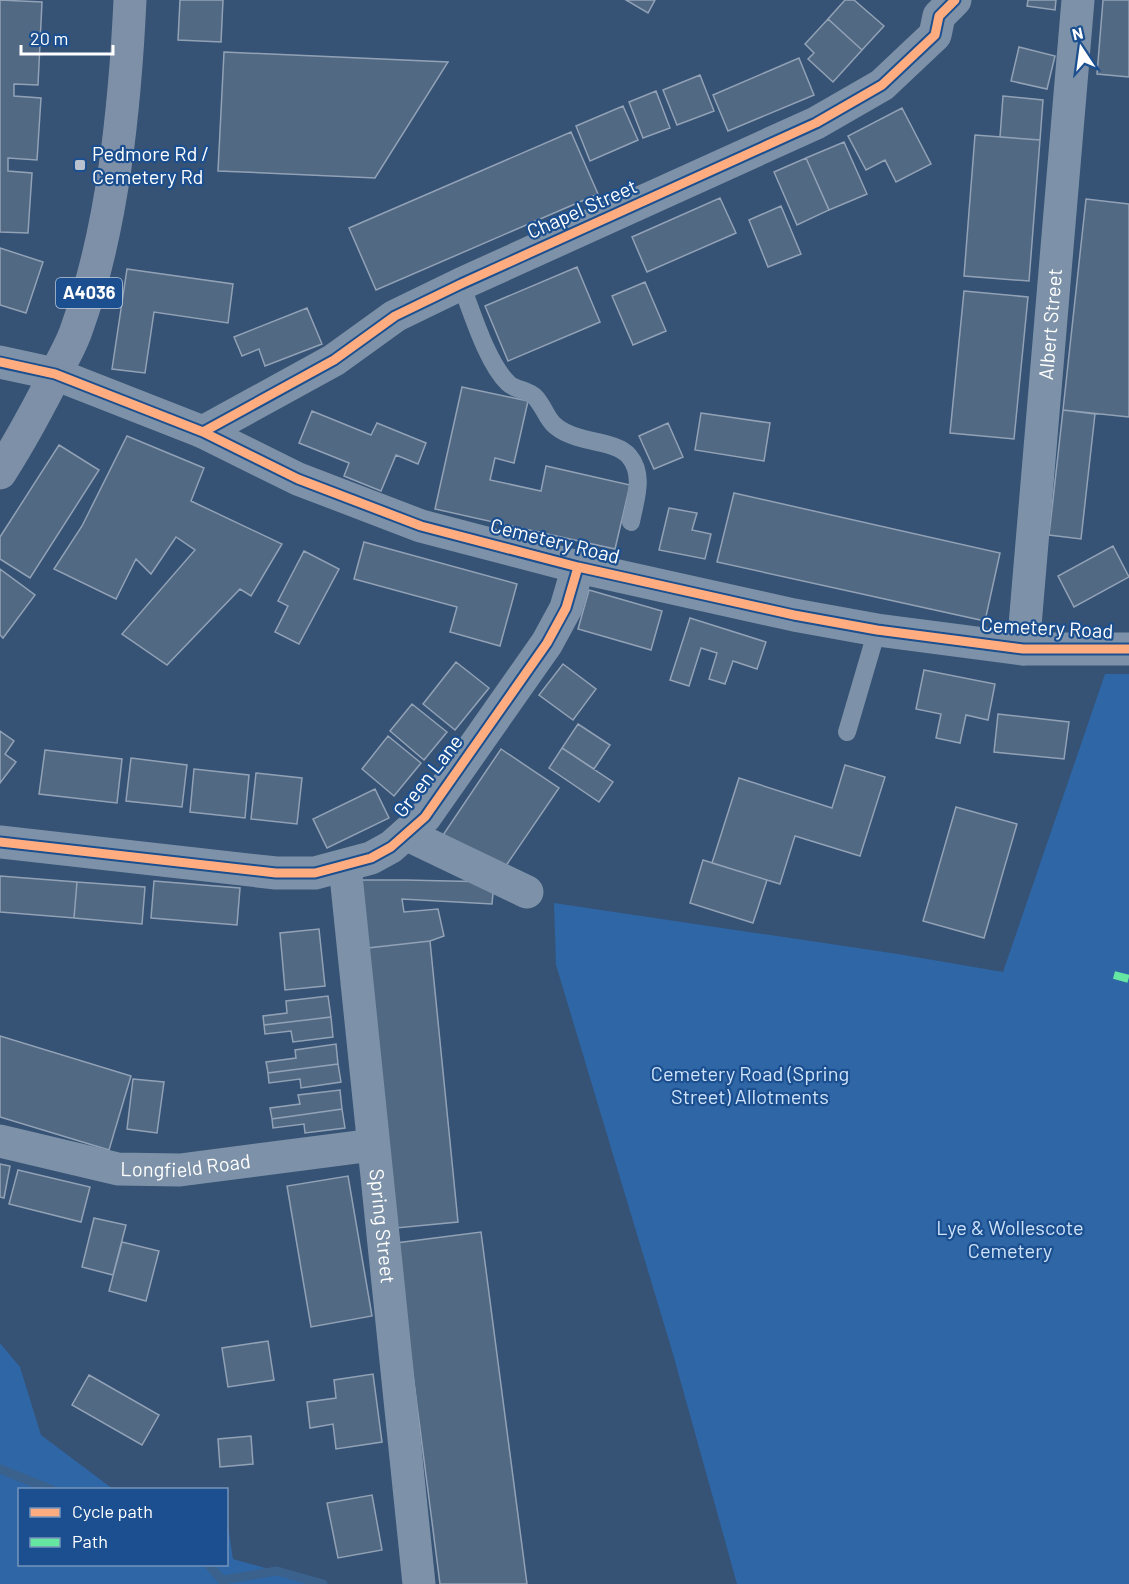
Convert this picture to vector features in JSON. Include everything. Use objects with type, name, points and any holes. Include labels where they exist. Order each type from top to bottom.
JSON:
[{"type":"highway","name":"A4036","points":[[0,472],[33,420],[56,374],[76,330],[90,288],[108,208],[127,67],[130,0]]},
{"type":"street","name":"Albert Street","points":[[1023,649],[1078,0]]},
{"type":"street","name":"Chapel Street","points":[[203,432],[334,360],[395,316],[816,123],[882,86],[935,35],[942,5]]},
{"type":"street","name":"Cemetery Road","points":[[0,362],[56,374],[203,432],[298,479],[421,526],[578,567],[794,615],[877,630],[1023,649],[1129,649]]},
{"type":"street","name":"Green Lane","points":[[0,842],[276,873],[315,873],[371,858],[391,847],[425,817],[547,643],[566,608],[578,567]]},
{"type":"street","name":"Green Lane","points":[[406,834],[527,892]]},
{"type":"street","name":"Spring Street","points":[[345,866],[419,1584]]},
{"type":"street","name":"Longfield Road","points":[[0,1141],[118,1168],[180,1170],[373,1145]]},
{"type":"lane","points":[[461,284],[495,368],[510,385],[530,392],[546,417],[559,429],[572,436],[623,450],[630,457],[639,481],[631,522]]},
{"type":"lane","points":[[847,732],[877,630]]},
{"type":"green space","points":[[1105,674],[1129,674],[1129,1584],[737,1584],[673,1354],[556,965],[554,903],[898,954],[1003,972]]},
{"type":"green space","points":[[0,1343],[20,1367],[41,1435],[112,1488],[18,1488],[18,1566],[228,1566],[228,1526],[233,1559],[323,1584],[0,1584]]},
{"type":"building","points":[[0,0],[42,2],[38,85],[14,84],[14,96],[41,98],[37,160],[8,158],[8,171],[32,173],[28,233],[0,232]]},
{"type":"building","points":[[180,0],[223,0],[221,42],[178,40]]},
{"type":"building","points":[[626,0],[655,0],[648,13]]},
{"type":"building","points":[[845,0],[854,0],[884,26],[862,50],[828,19]]},
{"type":"building","points":[[1028,0],[1056,0],[1055,10],[1027,6]]},
{"type":"building","points":[[1103,0],[1129,0],[1129,77],[1097,74]]},
{"type":"building","points":[[828,19],[862,50],[833,82],[808,59],[814,53],[805,44]]},
{"type":"building","points":[[1019,47],[1055,56],[1047,89],[1011,81]]},
{"type":"building","points":[[224,52],[448,62],[375,178],[218,171]]},
{"type":"building","points":[[799,58],[814,95],[728,131],[713,95]]},
{"type":"building","points":[[700,75],[714,111],[677,125],[663,90]]},
{"type":"building","points":[[656,91],[670,128],[643,138],[629,102]]},
{"type":"building","points":[[1003,96],[1043,100],[1040,140],[1000,137]]},
{"type":"building","points":[[623,106],[638,140],[590,161],[576,126]]},
{"type":"building","points":[[902,108],[931,164],[896,182],[885,160],[866,170],[848,136]]},
{"type":"building","points":[[571,132],[598,194],[376,290],[349,228]]},
{"type":"building","points":[[975,135],[1040,140],[1029,281],[964,276]]},
{"type":"building","points":[[844,142],[867,194],[829,210],[806,158]]},
{"type":"building","points":[[806,158],[829,210],[797,225],[774,172]]},
{"type":"building","points":[[720,198],[736,233],[647,272],[632,237]]},
{"type":"building","points":[[1086,199],[1129,204],[1129,417],[1063,410]]},
{"type":"building","points":[[781,206],[801,254],[768,267],[749,220]]},
{"type":"building","points":[[0,248],[43,262],[26,313],[0,305]]},
{"type":"building","points":[[577,267],[600,322],[508,361],[485,306]]},
{"type":"building","points":[[127,269],[233,284],[228,323],[154,312],[145,373],[112,369]]},
{"type":"building","points":[[645,282],[666,331],[633,345],[612,296]]},
{"type":"building","points":[[964,291],[1028,297],[1014,439],[950,433]]},
{"type":"building","points":[[307,308],[322,344],[265,366],[259,349],[242,356],[234,337]]},
{"type":"building","points":[[462,387],[528,401],[514,463],[495,458],[490,480],[541,491],[546,466],[630,485],[615,549],[435,509]]},
{"type":"building","points":[[1063,410],[1095,414],[1081,539],[1049,535]]},
{"type":"building","points":[[312,411],[371,435],[377,423],[426,443],[418,464],[396,455],[381,491],[344,476],[349,463],[299,443]]},
{"type":"building","points":[[701,413],[770,423],[764,461],[695,450]]},
{"type":"building","points":[[668,423],[683,457],[654,469],[639,436]]},
{"type":"building","points":[[127,436],[204,468],[191,501],[282,544],[251,596],[240,589],[167,665],[122,634],[195,550],[176,537],[151,574],[136,559],[116,599],[54,569],[82,526]]},
{"type":"building","points":[[59,445],[99,470],[30,578],[0,559],[0,537]]},
{"type":"building","points":[[734,493],[1000,553],[985,621],[717,562]]},
{"type":"building","points":[[669,508],[697,513],[692,530],[711,534],[705,559],[659,550]]},
{"type":"building","points":[[364,542],[517,584],[500,646],[450,632],[457,607],[354,579]]},
{"type":"building","points":[[1113,546],[1129,577],[1074,607],[1058,576]]},
{"type":"building","points":[[304,551],[339,569],[299,644],[275,632],[288,606],[278,601]]},
{"type":"building","points":[[0,569],[35,595],[3,638],[0,635]]},
{"type":"building","points":[[589,590],[662,611],[651,650],[578,629]]},
{"type":"building","points":[[690,618],[766,642],[757,669],[733,661],[725,684],[709,679],[717,653],[701,648],[689,686],[670,680]]},
{"type":"building","points":[[456,662],[489,688],[455,730],[423,704]]},
{"type":"building","points":[[563,664],[596,689],[573,720],[539,695]]},
{"type":"building","points":[[924,670],[995,684],[988,720],[966,715],[960,743],[936,738],[941,714],[916,709]]},
{"type":"building","points":[[412,704],[447,732],[424,760],[390,731]]},
{"type":"building","points":[[998,714],[1069,722],[1064,759],[994,752]]},
{"type":"building","points":[[578,724],[610,745],[594,769],[562,748]]},
{"type":"building","points":[[0,731],[14,741],[5,754],[16,762],[0,783]]},
{"type":"building","points":[[388,736],[421,763],[394,796],[362,769]]},
{"type":"building","points":[[562,748],[613,782],[599,802],[549,768]]},
{"type":"building","points":[[501,749],[559,788],[501,873],[443,835]]},
{"type":"building","points":[[45,750],[122,759],[117,803],[39,794]]},
{"type":"building","points":[[131,758],[187,765],[182,807],[126,801]]},
{"type":"building","points":[[845,765],[885,777],[860,856],[795,836],[780,884],[712,863],[739,778],[832,808]]},
{"type":"building","points":[[194,769],[249,775],[245,818],[190,812]]},
{"type":"building","points":[[256,773],[302,778],[297,824],[251,819]]},
{"type":"building","points":[[375,789],[389,818],[327,848],[313,819]]},
{"type":"building","points":[[956,807],[1017,824],[984,938],[923,921]]},
{"type":"building","points":[[703,860],[767,880],[753,923],[690,903]]},
{"type":"building","points":[[0,876],[77,882],[74,918],[0,912]]},
{"type":"building","points":[[360,880],[494,882],[492,904],[402,899],[404,912],[438,909],[444,936],[430,941],[368,948]]},
{"type":"building","points":[[154,881],[240,888],[237,925],[151,918]]},
{"type":"building","points":[[77,882],[145,887],[142,924],[74,918]]},
{"type":"building","points":[[319,929],[325,986],[285,990],[280,933]]},
{"type":"building","points":[[430,941],[458,1222],[396,1228],[368,948]]},
{"type":"building","points":[[328,996],[331,1017],[264,1025],[263,1016],[287,1013],[286,1001]]},
{"type":"building","points":[[331,1017],[333,1037],[293,1042],[291,1031],[265,1034],[264,1025]]},
{"type":"building","points":[[0,1036],[131,1076],[109,1150],[0,1117]]},
{"type":"building","points":[[336,1044],[338,1064],[268,1073],[266,1062],[296,1058],[295,1050]]},
{"type":"building","points":[[338,1064],[341,1082],[301,1088],[300,1079],[269,1083],[268,1073]]},
{"type":"building","points":[[133,1079],[164,1082],[157,1133],[127,1129]]},
{"type":"building","points":[[340,1090],[342,1109],[272,1119],[270,1108],[300,1104],[298,1095]]},
{"type":"building","points":[[342,1109],[345,1128],[305,1133],[304,1124],[273,1128],[272,1119]]},
{"type":"building","points":[[0,1164],[10,1166],[4,1198],[0,1197]]},
{"type":"building","points":[[18,1170],[90,1187],[81,1222],[9,1204]]},
{"type":"building","points":[[348,1176],[372,1316],[311,1327],[287,1186]]},
{"type":"building","points":[[94,1218],[126,1225],[113,1275],[82,1267]]},
{"type":"building","points":[[481,1232],[527,1584],[440,1584],[396,1243]]},
{"type":"building","points":[[122,1242],[159,1251],[146,1301],[109,1291]]},
{"type":"building","points":[[268,1341],[274,1380],[228,1387],[222,1348]]},
{"type":"building","points":[[373,1374],[382,1442],[336,1449],[333,1424],[310,1428],[307,1402],[336,1398],[334,1380]]},
{"type":"building","points":[[89,1375],[159,1415],[142,1445],[72,1405]]},
{"type":"building","points":[[251,1436],[253,1464],[220,1467],[218,1439]]},
{"type":"building","points":[[372,1495],[382,1550],[338,1558],[327,1503]]},
{"type":"waterway","points":[[0,1469],[47,1488]]},
{"type":"waterway","points":[[210,1566],[222,1580],[277,1571],[323,1584]]},
{"type":"marked path","points":[[1114,975],[1129,979]]},
{"type":"cycle path","points":[[203,432],[334,360],[395,316],[816,123],[882,85],[935,35],[939,16],[955,0]]},
{"type":"cycle path","points":[[0,362],[55,374],[203,432],[298,479],[421,526],[578,567],[794,615],[877,630],[1023,649],[1129,649]]},
{"type":"cycle path","points":[[0,842],[276,873],[315,873],[371,858],[391,847],[425,817],[547,643],[566,608],[578,567]]},
{"type":"place","name":"Pedmore Rd / Cemetery Rd","points":[[80,165]]},
{"type":"park label","name":"Cemetery Road (Spring Street) Allotments","points":[[750,1086]]},
{"type":"park label","name":"Lye & Wollescote Cemetery","points":[[1010,1240]]}]
